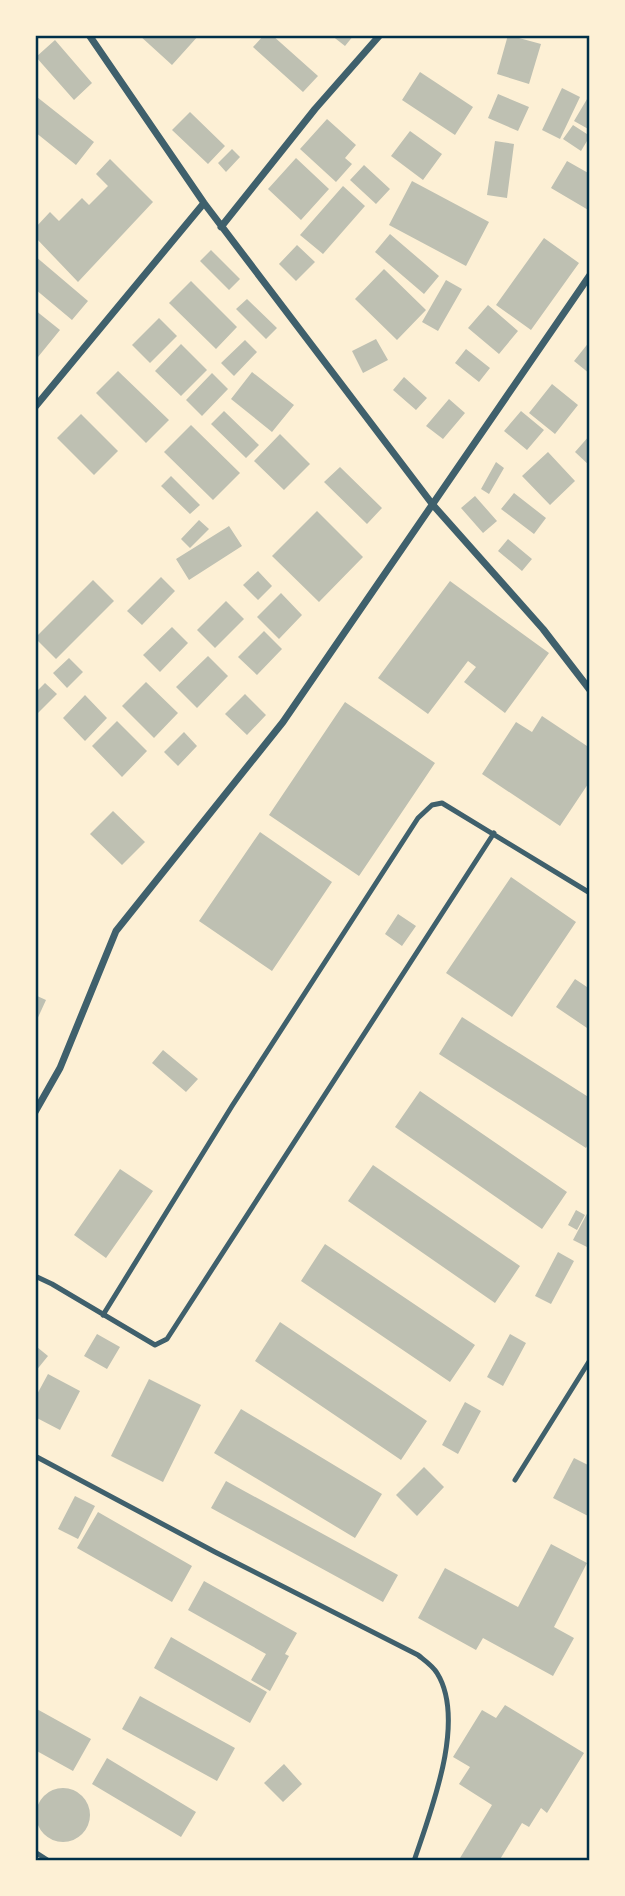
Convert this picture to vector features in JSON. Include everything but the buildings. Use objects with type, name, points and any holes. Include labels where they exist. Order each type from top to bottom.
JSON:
[{"type":"street","points":[[89,35],[221,227],[433,505],[543,629],[590,690]]},
{"type":"street","points":[[221,227],[380,35]]},
{"type":"street","points":[[35,407],[204,203]]},
{"type":"street","points":[[35,1112],[60,1068],[116,931],[283,722],[590,275]]},
{"type":"lane","points":[[103,1315],[232,1107],[418,818],[432,805],[442,803],[590,893]]},
{"type":"lane","points":[[35,1276],[52,1283],[155,1345],[167,1339],[494,833]]},
{"type":"lane","points":[[515,1480],[590,1360]]},
{"type":"lane","points":[[35,1456],[215,1552],[418,1655],[437,1673],[449,1717],[443,1767],[414,1861]]},
{"type":"lane","points":[[35,1852],[49,1861]]}]
